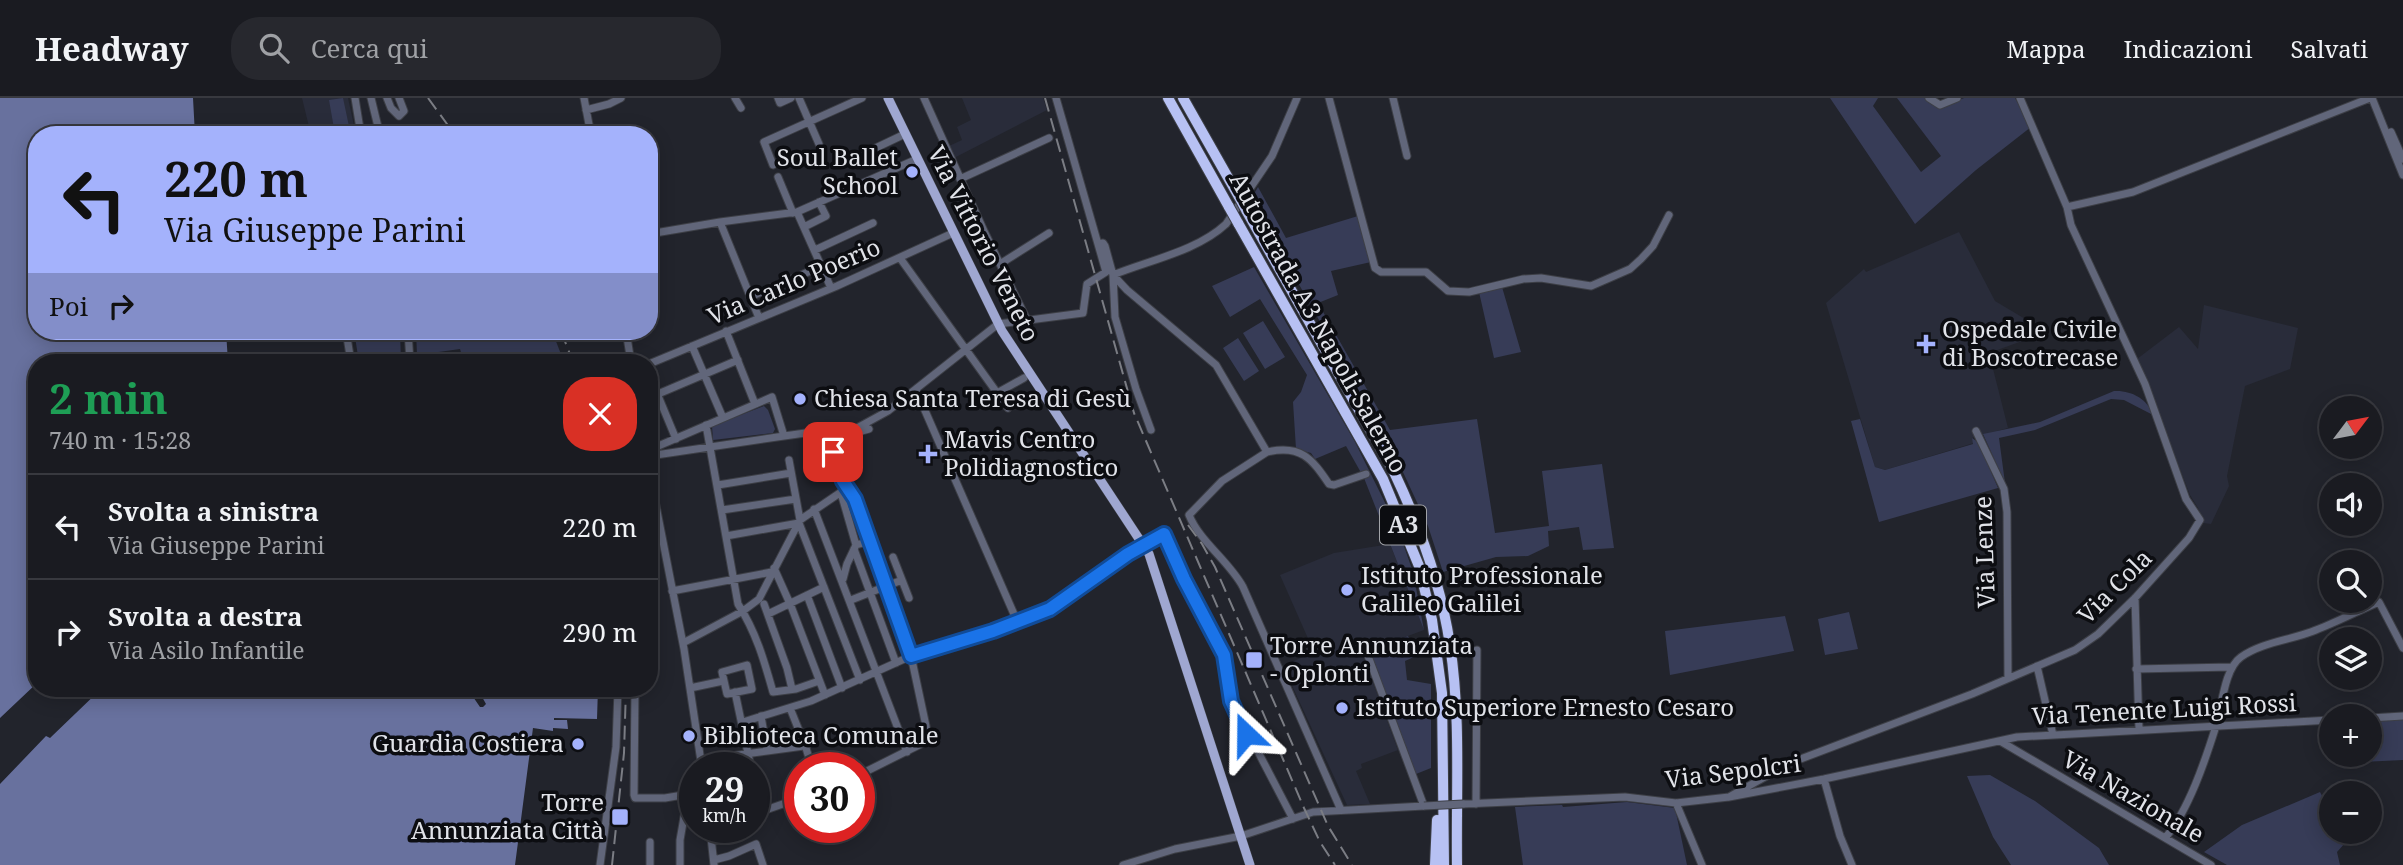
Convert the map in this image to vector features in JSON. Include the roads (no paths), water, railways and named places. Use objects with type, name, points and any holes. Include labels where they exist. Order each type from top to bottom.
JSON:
[{"type":"highway","name":"Autostrada A3 Napoli-Salerno","points":[[1168,98],[1363,442],[1383,479],[1409,540],[1432,620],[1439,665],[1443,734],[1444,865]]},
{"type":"highway","name":"Autostrada A3 Napoli-Salerno","points":[[1183,98],[1394,472],[1409,503],[1432,565],[1450,645],[1454,686],[1457,865]]},
{"type":"highway","points":[[1435,865],[1437,785],[1443,734]]},
{"type":"main road","name":"Via Vittorio Veneto","points":[[888,98],[998,324],[1149,554],[1250,865]]},
{"type":"street","points":[[355,98],[360,126]]},
{"type":"street","points":[[371,98],[378,126]]},
{"type":"street","points":[[387,98],[391,108],[399,116],[404,111],[399,98]]},
{"type":"street","points":[[584,98],[589,126]]},
{"type":"street","points":[[586,110],[621,98]]},
{"type":"street","points":[[735,98],[741,108]]},
{"type":"street","points":[[778,98],[780,103],[791,98]]},
{"type":"street","points":[[799,98],[819,144]]},
{"type":"street","points":[[773,165],[764,142],[862,98]]},
{"type":"street","points":[[924,98],[1027,320]]},
{"type":"street","points":[[658,455],[820,431],[830,436],[858,428],[916,390],[998,324],[1083,313],[1087,284],[1106,272],[1056,98]]},
{"type":"street","points":[[1113,275],[1202,241],[1227,224],[1272,156],[1297,98]]},
{"type":"street","points":[[1329,98],[1375,268],[1381,272],[1426,272],[1448,291],[1469,292],[1523,279],[1541,278],[1591,286],[1630,269],[1642,259],[1653,246],[1669,215]]},
{"type":"street","points":[[1393,98],[1407,156]]},
{"type":"street","points":[[1929,98],[1940,105],[1957,98]]},
{"type":"street","points":[[2020,98],[2067,206],[2133,192],[2372,98]]},
{"type":"street","points":[[2372,98],[2402,154]]},
{"type":"street","points":[[2372,98],[2403,175]]},
{"type":"street","name":"Via Vittorio Veneto","points":[[844,163],[905,134]]},
{"type":"street","points":[[960,179],[1049,138]]},
{"type":"street","points":[[658,232],[795,213],[917,159]]},
{"type":"street","points":[[778,177],[831,288]]},
{"type":"street","points":[[804,227],[826,216],[820,202]]},
{"type":"street","name":"Via Cola","points":[[1729,797],[1790,763],[1972,694],[2075,650],[2098,634],[2135,598],[2189,538],[2200,520],[2186,499],[2145,384],[2071,225],[2067,206]]},
{"type":"street","points":[[720,222],[759,318]]},
{"type":"street","points":[[815,250],[873,223]]},
{"type":"street","name":"Via Carlo Poerio","points":[[658,361],[953,233]]},
{"type":"street","points":[[1000,264],[1049,233]]},
{"type":"street","points":[[1098,244],[1103,243],[1105,246],[1113,275],[1115,317],[1151,430]]},
{"type":"street","points":[[900,258],[1008,408]]},
{"type":"street","points":[[750,298],[822,266]]},
{"type":"street","points":[[1113,275],[1216,365],[1267,452]]},
{"type":"street","points":[[726,331],[755,404]]},
{"type":"street","points":[[692,346],[723,418]]},
{"type":"street","points":[[676,439],[658,394],[738,360]]},
{"type":"street","points":[[997,393],[1024,378]]},
{"type":"street","points":[[916,390],[1017,621]]},
{"type":"street","points":[[658,446],[772,397],[785,436]]},
{"type":"street","points":[[706,425],[738,604],[760,644],[773,692],[820,681]]},
{"type":"street","points":[[683,643],[743,611],[762,594],[800,521],[844,487],[852,477],[855,436],[858,432],[869,429]]},
{"type":"street","name":"Via Lenze","points":[[1976,431],[2004,489],[2007,512],[2008,678]]},
{"type":"street","points":[[830,436],[844,487],[855,547],[896,663]]},
{"type":"street","points":[[1341,810],[1243,587],[1189,517],[1190,512],[1222,481],[1267,452],[1287,450],[1306,455],[1312,459],[1329,484],[1334,485],[1366,474]]},
{"type":"street","points":[[789,460],[800,521],[860,680]]},
{"type":"street","points":[[718,485],[791,473]]},
{"type":"street","points":[[844,487],[855,499],[911,656],[926,726],[923,743],[875,767]]},
{"type":"street","points":[[722,510],[796,499]]},
{"type":"street","points":[[814,509],[907,752]]},
{"type":"street","points":[[658,517],[683,643],[700,752]]},
{"type":"street","points":[[726,536],[800,521]]},
{"type":"street","points":[[743,722],[825,695],[911,656],[1050,609],[1144,544],[1164,534],[1224,655],[1231,701],[1246,734],[1293,818]]},
{"type":"street","points":[[843,579],[855,547],[870,541]]},
{"type":"street","points":[[894,557],[909,598]]},
{"type":"street","points":[[672,590],[773,570]]},
{"type":"street","points":[[773,570],[790,604],[825,695]]},
{"type":"street","points":[[850,600],[902,580]]},
{"type":"street","points":[[768,614],[824,587]]},
{"type":"street","points":[[807,595],[842,688]]},
{"type":"street","points":[[2135,598],[2139,729]]},
{"type":"street","points":[[2166,837],[2177,823],[2216,726],[2231,667],[2240,658],[2253,651],[2315,631],[2379,602],[2403,648]]},
{"type":"street","points":[[764,604],[792,689]]},
{"type":"street","points":[[1365,648],[1424,806]]},
{"type":"street","points":[[1476,804],[1477,650]]},
{"type":"street","points":[[747,665],[752,689],[727,694],[723,681],[722,672],[747,665]]},
{"type":"street","points":[[2037,666],[2053,734]]},
{"type":"street","points":[[2136,669],[2231,667]]},
{"type":"street","points":[[690,688],[723,681]]},
{"type":"street","points":[[735,692],[748,752]]},
{"type":"street","points":[[600,865],[616,747],[618,697]]},
{"type":"street","points":[[635,697],[634,796],[649,799],[679,795]]},
{"type":"street","points":[[790,708],[807,752]]},
{"type":"street","points":[[761,716],[767,751]]},
{"type":"street","points":[[2382,717],[2403,716]]},
{"type":"street","name":"Via Tenente Luigi Rossi","points":[[2000,741],[2053,734],[2319,721]]},
{"type":"street","name":"Via Sepolcri","points":[[1123,865],[1175,849],[1241,836],[1312,813],[1625,797],[1676,803],[1729,797],[1824,779],[2000,741]]},
{"type":"street","name":"Via Nazionale","points":[[2000,741],[2211,865]]},
{"type":"street","points":[[758,752],[804,746]]},
{"type":"street","points":[[1824,779],[1840,836],[1852,865]]},
{"type":"street","points":[[1676,803],[1702,865]]},
{"type":"street","points":[[650,842],[650,865]]},
{"type":"street","points":[[680,843],[680,865]]},
{"type":"street","points":[[712,843],[714,862],[756,845],[763,865]]},
{"type":"railway","points":[[428,98],[448,126]]},
{"type":"railway","points":[[1045,98],[1134,413],[1304,808],[1320,842],[1335,865]]},
{"type":"railway","points":[[564,340],[570,354]]},
{"type":"railway","points":[[1188,525],[1215,567],[1328,826],[1352,865]]},
{"type":"railway","points":[[612,865],[624,753],[626,697]]},
{"type":"place","name":"Soul Ballet School","points":[[912,172]]},
{"type":"place","name":"Ospedale Civile di Boscotrecase","points":[[1926,344]]},
{"type":"place","name":"Chiesa Santa Teresa di Gesù","points":[[800,399]]},
{"type":"place","name":"Mavis Centro Polidiagnostico","points":[[928,454]]},
{"type":"place","name":"Istituto Professionale Galileo Galilei","points":[[1347,590]]},
{"type":"place","name":"Torre Annunziata - Oplonti","points":[[1254,660]]},
{"type":"place","name":"Istituto Superiore Ernesto Cesaro","points":[[1342,708]]},
{"type":"place","name":"Biblioteca Comunale","points":[[689,736]]},
{"type":"place","name":"Guardia Costiera","points":[[578,744]]},
{"type":"place","name":"Torre Annunziata Città","points":[[620,817]]}]
